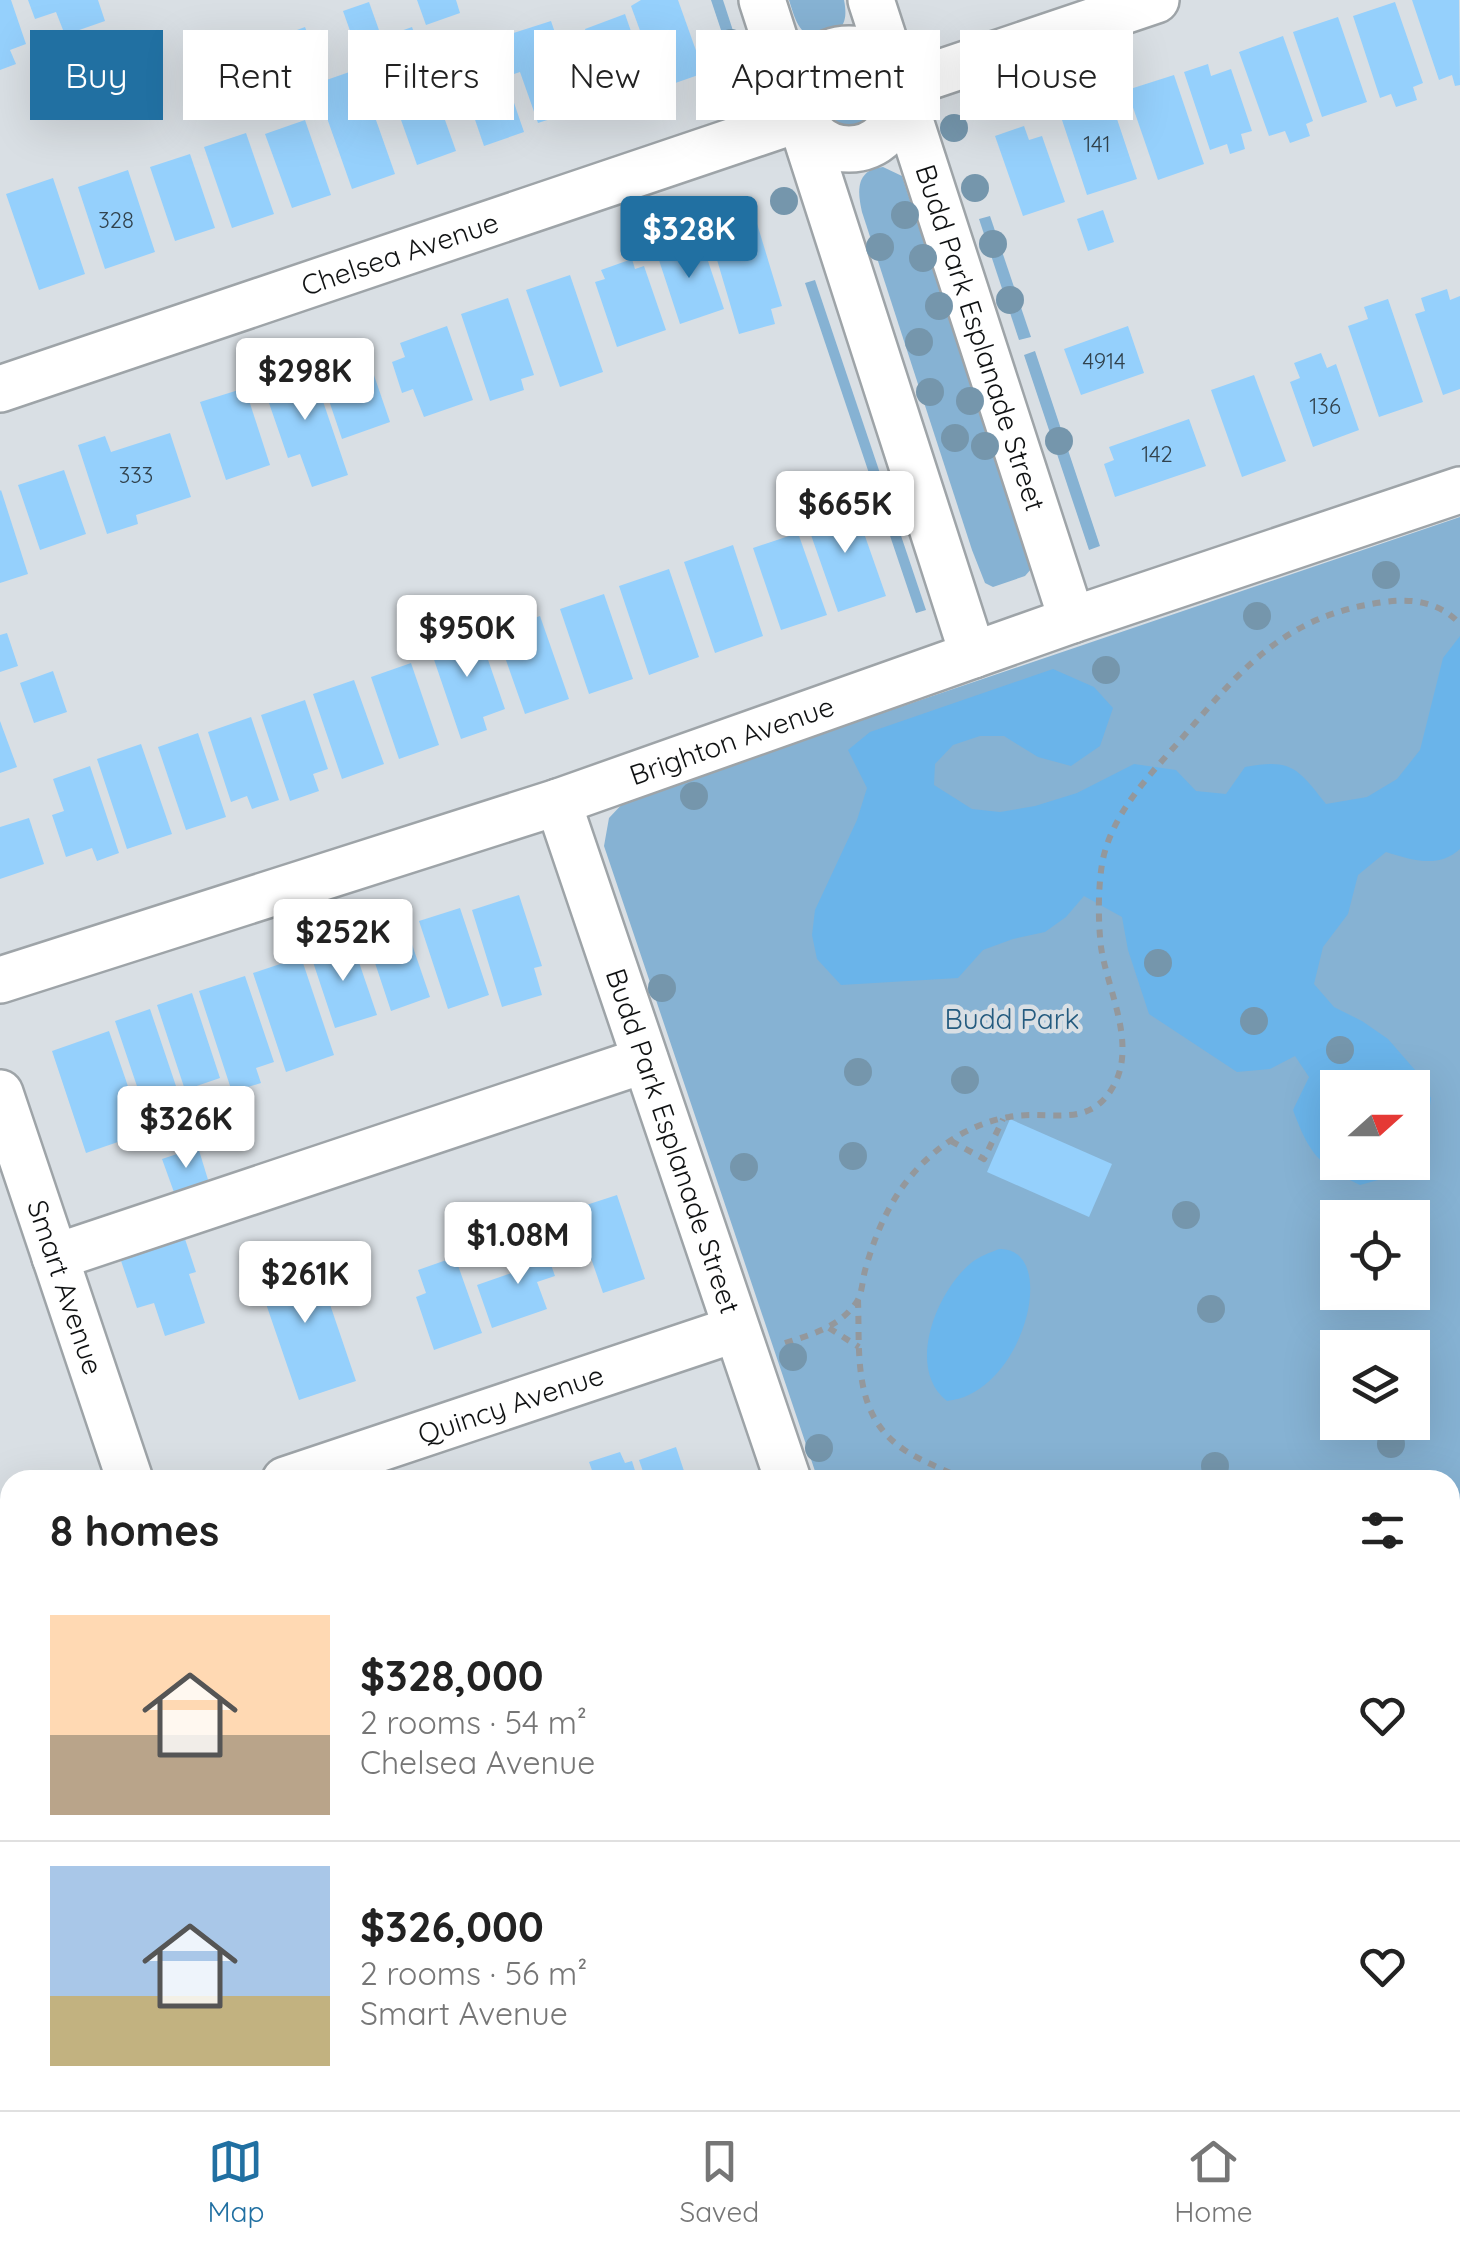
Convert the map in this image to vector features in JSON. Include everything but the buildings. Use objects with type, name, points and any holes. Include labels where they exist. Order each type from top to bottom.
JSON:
[{"type":"street","points":[[762,0],[772,30]]},
{"type":"street","name":"Budd Park Esplanade Street","points":[[871,0],[880,30]]},
{"type":"street","points":[[940,73],[1156,0]]},
{"type":"street","name":"Chelsea Avenue","points":[[0,390],[796,120]]},
{"type":"street","points":[[803,120],[973,656]]},
{"type":"street","points":[[804,120],[817,138],[840,149],[865,147],[886,134],[893,120]]},
{"type":"street","name":"Budd Park Esplanade Street","points":[[909,120],[1072,620]]},
{"type":"street","name":"Brighton Avenue","points":[[0,980],[558,802],[1072,620],[1460,490]]},
{"type":"street","name":"Budd Park Esplanade Street","points":[[558,802],[646,1060],[757,1337],[786,1470]]},
{"type":"street","points":[[55,1257],[646,1060]]},
{"type":"street","name":"Smart Avenue","points":[[0,1093],[127,1470]]},
{"type":"street","name":"Quincy Avenue","points":[[318,1470],[757,1337]]},
{"type":"path","points":[[944,1470],[905,1451],[882,1430],[867,1406],[861,1379],[858,1300],[876,1233],[891,1202],[927,1158],[977,1126],[1003,1118],[1070,1116],[1092,1107],[1114,1084],[1120,1068],[1121,1036],[1101,948],[1099,905],[1102,862],[1117,823],[1134,796],[1232,678],[1267,646],[1291,631],[1359,605],[1394,600],[1430,604],[1445,610],[1460,624]]},
{"type":"path","points":[[951,1141],[984,1159],[1003,1118]]},
{"type":"path","points":[[757,1337],[830,1328],[858,1300]]},
{"type":"path","points":[[830,1328],[860,1348]]},
{"type":"green space","points":[[711,0],[723,0],[733,30],[721,30]]},
{"type":"green space","points":[[789,0],[844,0],[845,13],[838,30],[803,30]]},
{"type":"green space","points":[[836,120],[866,120],[851,126]]},
{"type":"green space","points":[[883,167],[902,176],[1032,568],[1025,576],[993,587],[985,583],[972,550],[862,212],[860,182],[868,172]]},
{"type":"green space","points":[[990,216],[1031,337],[1019,340],[979,219]]},
{"type":"green space","points":[[815,280],[926,610],[916,613],[805,283]]},
{"type":"green space","points":[[1035,351],[1100,546],[1089,550],[1024,355]]},
{"type":"green space","name":"Budd Park","points":[[1460,517],[1460,1470],[815,1470],[604,846],[609,818],[626,800]]},
{"type":"shaded area","points":[[1460,636],[1460,849],[1434,861],[1386,852],[1358,875],[1348,914],[1323,947],[1314,984],[1334,1007],[1388,1039],[1415,1070],[1320,1070],[1320,1159],[1304,1137],[1293,1110],[1309,1077],[1295,1056],[1270,1069],[1237,1072],[1149,1014],[1128,950],[1122,917],[1084,896],[1066,917],[1045,932],[983,950],[958,978],[841,985],[817,959],[812,935],[815,910],[857,820],[867,788],[848,750],[870,732],[1053,669],[1094,687],[1113,708],[1100,746],[1071,766],[1038,757],[1004,736],[980,736],[953,745],[935,764],[934,785],[972,809],[1000,812],[1077,793],[1134,764],[1176,770],[1196,791],[1226,794],[1245,767],[1273,764],[1300,774],[1326,804],[1367,797],[1397,779],[1420,750],[1443,658]]},
{"type":"shaded area","points":[[1351,1180],[1378,1180],[1360,1185]]},
{"type":"shaded area","points":[[999,1249],[1018,1255],[1028,1271],[1030,1294],[1025,1322],[1014,1349],[996,1374],[974,1392],[947,1401],[935,1387],[928,1369],[930,1330],[958,1276],[974,1261]]}]
